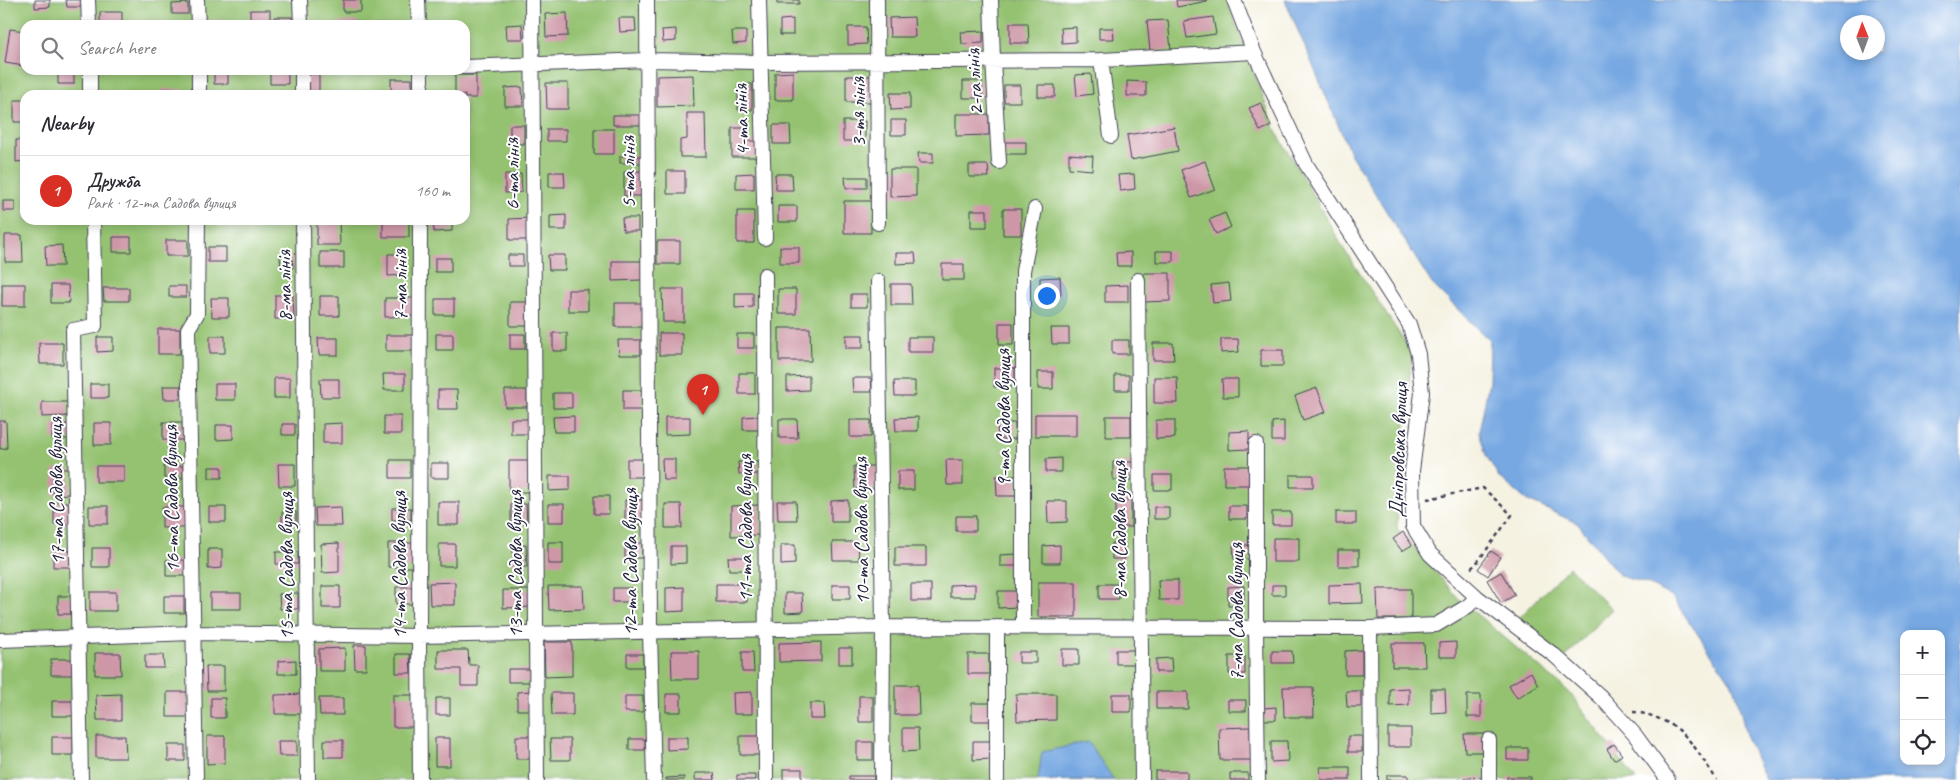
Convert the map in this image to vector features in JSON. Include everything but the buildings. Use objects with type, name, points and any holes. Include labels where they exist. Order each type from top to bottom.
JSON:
[{"type":"street","points":[[88,0],[89,20]]},
{"type":"street","points":[[197,0],[198,20]]},
{"type":"street","points":[[300,0],[301,20]]},
{"type":"street","points":[[418,0],[419,20]]},
{"type":"street","name":"6-та лінія","points":[[532,0],[534,348]]},
{"type":"street","name":"5-та лінія","points":[[647,0],[649,344]]},
{"type":"street","name":"4-та лінія","points":[[759,0],[765,238]]},
{"type":"street","name":"3-тя лінія","points":[[877,0],[878,223]]},
{"type":"street","name":"2-га лінія","points":[[991,0],[999,162]]},
{"type":"street","name":"Дніпровська вулиця","points":[[1234,0],[1254,52],[1306,164],[1409,324],[1418,354],[1422,393],[1412,471],[1413,526],[1430,554],[1458,580],[1477,597],[1554,655],[1601,697],[1635,735],[1668,780]]},
{"type":"street","points":[[470,67],[647,60],[760,62],[1101,60],[1254,52]]},
{"type":"street","points":[[1101,60],[1111,136]]},
{"type":"street","points":[[90,75],[90,90]]},
{"type":"street","points":[[199,75],[199,90]]},
{"type":"street","points":[[302,75],[302,90]]},
{"type":"street","points":[[421,75],[421,90]]},
{"type":"street","name":"9-та Садова вулиця","points":[[1023,627],[1023,270],[1035,209]]},
{"type":"street","name":"17-та Садова вулиця","points":[[82,780],[72,330],[94,326],[92,225]]},
{"type":"street","name":"16-та Садова вулиця","points":[[196,780],[188,329],[197,314],[198,225]]},
{"type":"street","name":"8-ма лінія","points":[[303,225],[304,352]]},
{"type":"street","name":"7-ма лінія","points":[[420,225],[420,350]]},
{"type":"street","name":"11-та Садова вулиця","points":[[765,275],[766,780]]},
{"type":"street","name":"8-ма Садова вулиця","points":[[1138,280],[1142,780]]},
{"type":"street","name":"10-та Садова вулиця","points":[[878,281],[883,627],[882,780]]},
{"type":"street","name":"12-та Садова вулиця","points":[[649,344],[650,632],[654,780]]},
{"type":"street","name":"13-та Садова вулиця","points":[[534,348],[537,780]]},
{"type":"street","name":"14-та Садова вулиця","points":[[420,350],[418,636],[420,780]]},
{"type":"street","name":"15-та Садова вулиця","points":[[304,352],[308,780]]},
{"type":"street","name":"7-ма Садова вулиця","points":[[1256,444],[1258,780]]},
{"type":"street","points":[[0,640],[194,633],[418,636],[883,627],[1370,628],[1436,625],[1468,606],[1477,597]]},
{"type":"street","points":[[997,627],[997,780]]},
{"type":"street","points":[[1370,628],[1372,780]]},
{"type":"street","points":[[1489,740],[1489,780]]},
{"type":"path","points":[[1413,501],[1483,488],[1512,515],[1476,564],[1458,580]]},
{"type":"path","points":[[1614,712],[1639,712],[1662,720],[1682,732],[1717,780]]},
{"type":"green space","points":[[0,0],[1227,0],[1275,129],[1345,251],[1412,353],[1397,528],[1460,600],[1569,692],[1636,780],[0,780]]},
{"type":"green space","points":[[1569,567],[1612,609],[1564,659],[1518,619]]},
{"type":"water","points":[[1285,0],[1960,0],[1960,780],[1766,780],[1747,739],[1735,688],[1672,597],[1648,584],[1620,576],[1577,523],[1526,500],[1499,477],[1486,455],[1479,432],[1489,382],[1490,341],[1432,284],[1351,155]]},
{"type":"water","points":[[1088,742],[1114,780],[1038,780],[1042,752]]},
{"type":"place","name":"Дружба","points":[[703,415]]}]
